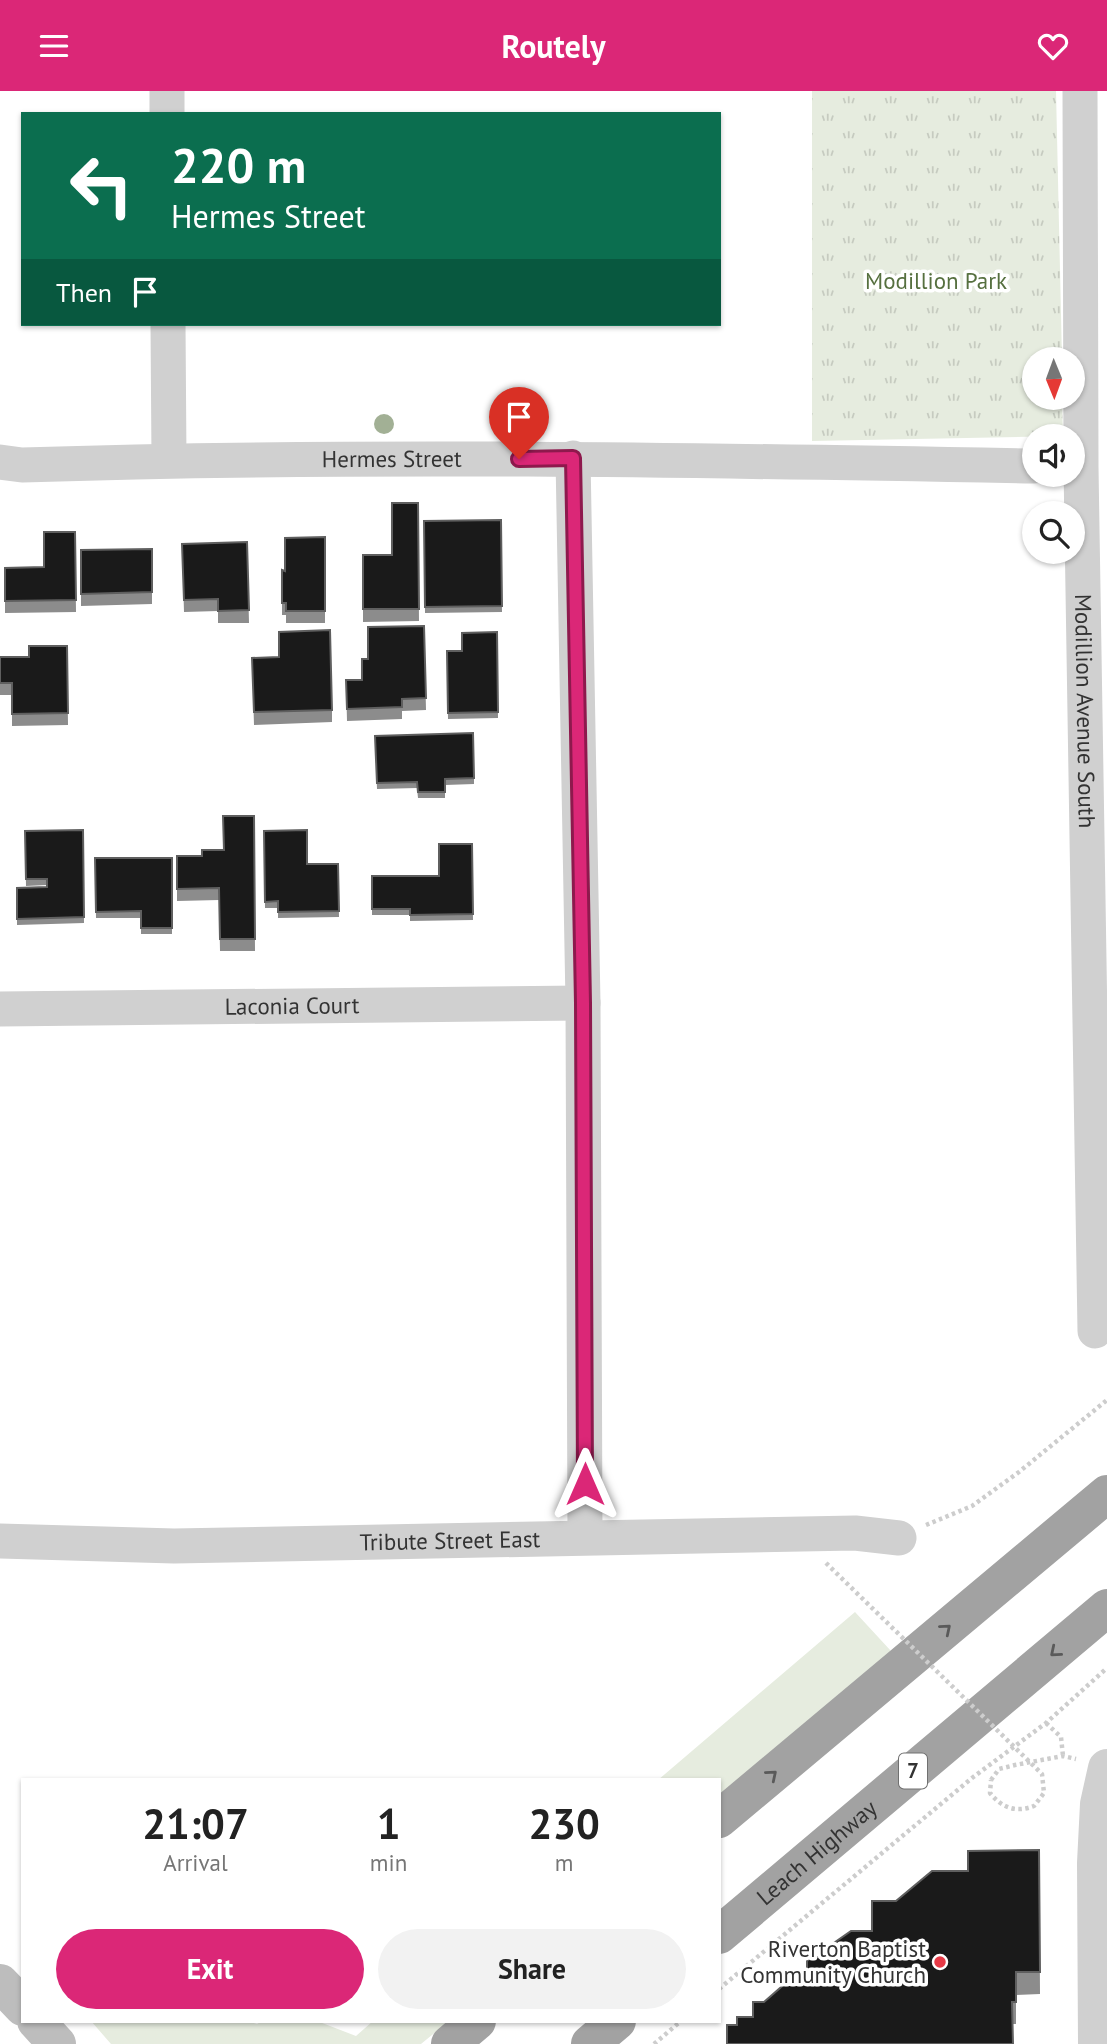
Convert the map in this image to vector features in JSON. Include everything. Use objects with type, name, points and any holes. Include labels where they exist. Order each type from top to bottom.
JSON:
[{"type":"highway","points":[[721,1817],[1107,1493]]},
{"type":"highway","name":"Leach Highway","points":[[721,1933],[1107,1608]]},
{"type":"highway","points":[[450,2044],[475,2023]]},
{"type":"highway","points":[[590,2044],[615,2023]]},
{"type":"main road","points":[[0,1983],[21,2005]]},
{"type":"main road","points":[[38,2023],[57,2044]]},
{"type":"street","points":[[167,91],[167,112]]},
{"type":"street","name":"Modillion Avenue South","points":[[1077,424],[1080,91]]},
{"type":"street","points":[[168,326],[169,460]]},
{"type":"street","points":[[573,458],[583,1003],[585,1537]]},
{"type":"street","name":"Hermes Street","points":[[0,462],[22,465],[169,460],[573,458],[1022,466]]},
{"type":"street","name":"Modillion Avenue South","points":[[1077,487],[1095,1331]]},
{"type":"street","name":"Laconia Court","points":[[0,1009],[583,1003]]},
{"type":"street","name":"Tribute Street East","points":[[0,1541],[174,1546],[855,1533],[899,1538]]},
{"type":"street","points":[[1097,2044],[1096,1863],[1099,1804],[1107,1768]]},
{"type":"path","points":[[899,1538],[972,1506],[1019,1472],[1107,1400]]},
{"type":"path","points":[[826,1563],[1042,1774],[1045,1787],[1034,1806],[1014,1810],[996,1801],[990,1793],[991,1780],[999,1769],[1048,1757],[1063,1756],[1107,1768]]},
{"type":"path","points":[[721,1987],[972,1778],[1046,1723],[1107,1668]]},
{"type":"path","points":[[1046,1723],[1061,1737],[1063,1756]]},
{"type":"path","points":[[654,2044],[679,2023]]},
{"type":"green space","name":"Modillion Park","points":[[812,91],[1056,91],[1062,347],[1022,347],[1022,410],[1062,410],[1063,424],[1022,424],[1022,437],[812,441]]},
{"type":"green space","points":[[855,1612],[891,1651],[721,1793],[721,1778],[660,1778]]},
{"type":"green space","points":[[93,2023],[322,2023],[356,2036],[371,2023],[447,2023],[421,2044],[111,2044]]},
{"type":"building","points":[[392,503],[418,503],[419,609],[363,609],[363,555],[392,555]]},
{"type":"building","points":[[501,520],[502,606],[425,607],[424,521]]},
{"type":"building","points":[[44,532],[75,532],[76,600],[5,601],[5,568],[44,567]]},
{"type":"building","points":[[325,537],[325,611],[286,611],[286,603],[282,603],[285,538]]},
{"type":"building","points":[[247,542],[249,610],[218,611],[218,599],[184,600],[182,544]]},
{"type":"building","points":[[152,549],[152,592],[81,594],[81,550]]},
{"type":"building","points":[[424,626],[426,698],[402,699],[402,707],[347,709],[346,680],[362,680],[362,659],[368,659],[368,627]]},
{"type":"building","points":[[330,630],[332,710],[254,712],[252,658],[279,657],[279,632]]},
{"type":"building","points":[[497,632],[498,712],[448,713],[447,651],[462,651],[462,633]]},
{"type":"building","points":[[29,646],[67,646],[68,713],[12,714],[12,683],[0,683],[0,657],[29,657]]},
{"type":"building","points":[[473,733],[474,778],[445,779],[445,792],[418,792],[417,782],[377,783],[375,736]]},
{"type":"building","points":[[223,816],[254,816],[255,939],[220,939],[219,888],[177,889],[177,856],[202,856],[202,850],[224,850]]},
{"type":"building","points":[[83,830],[84,917],[17,919],[17,888],[47,887],[47,879],[26,879],[25,831]]},
{"type":"building","points":[[307,830],[307,864],[338,864],[339,911],[278,912],[278,901],[265,902],[264,831]]},
{"type":"building","points":[[439,844],[472,844],[473,914],[410,915],[410,909],[372,909],[372,876],[439,876]]},
{"type":"building","points":[[95,858],[172,858],[172,928],[141,928],[141,911],[96,912]]},
{"type":"building","name":"Riverton Baptist Community Church","points":[[1039,1850],[1040,1972],[1016,1972],[1016,2002],[1012,2002],[1013,2044],[727,2044],[727,2025],[737,2025],[737,2017],[753,2017],[753,2002],[764,2002],[788,1981],[787,1973],[807,1973],[807,1961],[812,1957],[827,1957],[828,1947],[851,1931],[872,1931],[872,1901],[896,1901],[932,1871],[968,1871],[968,1851]]},
{"type":"place","name":"Riverton Baptist Community Church","points":[[940,1962]]},
{"type":"route","points":[[519,459],[573,458],[583,1003],[585,1484]]}]
